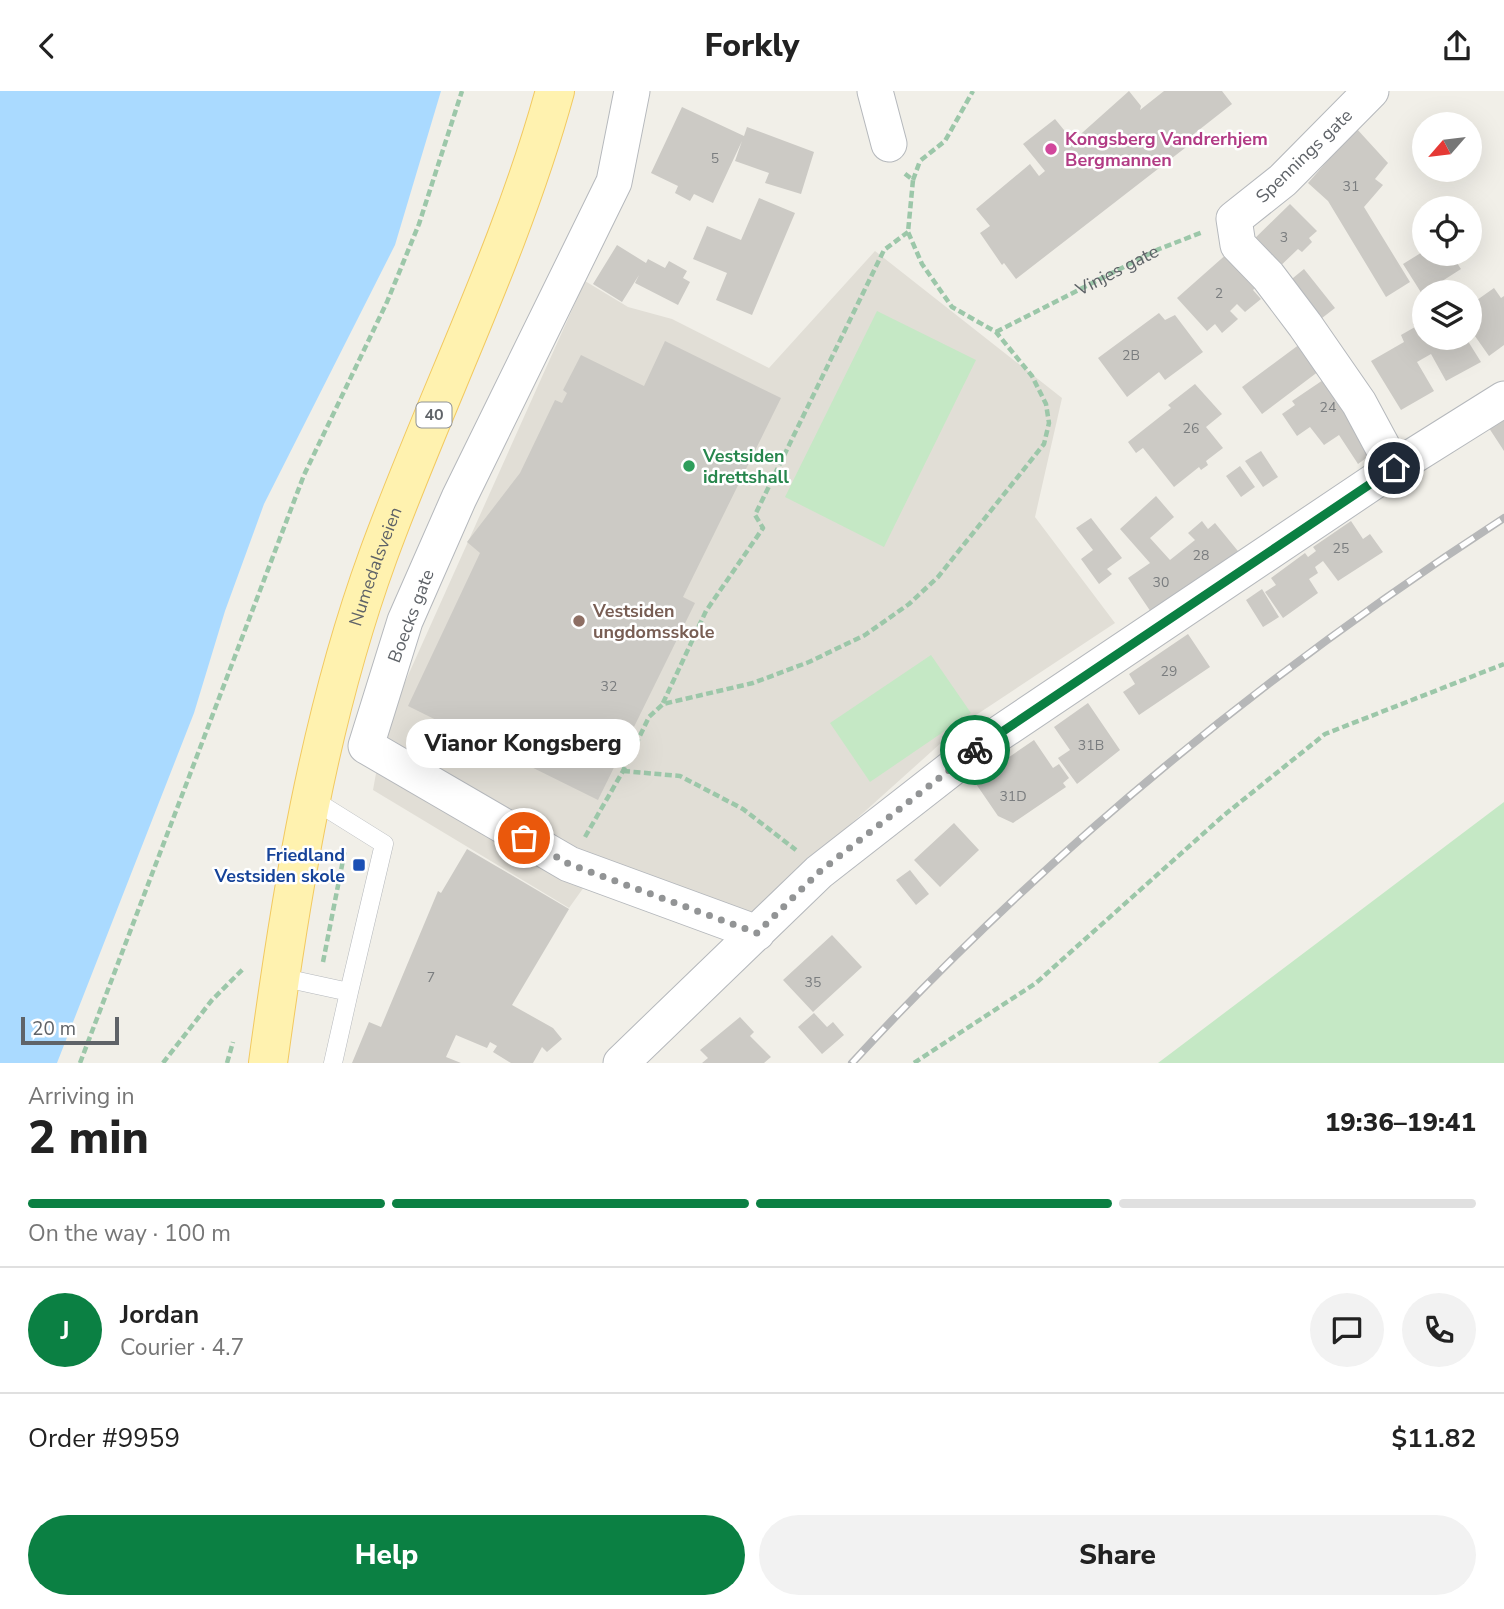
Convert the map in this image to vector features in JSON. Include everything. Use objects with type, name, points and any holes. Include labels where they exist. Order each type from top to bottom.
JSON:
[{"type":"main road","name":"Numedalsveien","points":[[268,1063],[263,971],[312,799],[353,629],[377,558],[472,325],[524,187],[555,91]]},
{"type":"street","name":"Boecks gate","points":[[632,91],[614,182],[458,498],[405,621],[366,746],[569,864],[757,933]]},
{"type":"street","points":[[875,91],[889,144]]},
{"type":"street","name":"Spennings gate","points":[[1234,219],[1283,180],[1371,91]]},
{"type":"street","points":[[1234,219],[1238,245],[1268,276],[1305,325],[1359,403],[1394,468]]},
{"type":"street","points":[[621,1063],[819,872],[979,747],[1394,468],[1504,399]]},
{"type":"lane","points":[[312,799],[384,844],[333,1063]]},
{"type":"lane","points":[[263,971],[349,992]]},
{"type":"path","points":[[80,1063],[179,810],[299,487],[387,302],[419,224],[462,91]]},
{"type":"path","points":[[921,160],[945,141],[973,91]]},
{"type":"path","points":[[663,703],[753,683],[809,662],[865,635],[909,604],[938,577],[1044,444],[1049,423],[1046,404],[1032,376],[996,333],[952,307],[922,264],[908,232],[913,180],[900,170],[889,144]]},
{"type":"path","name":"Vinjes gate","points":[[996,333],[1159,249],[1234,219]]},
{"type":"path","points":[[569,864],[623,771],[649,717],[663,703],[706,611],[763,529],[755,515],[884,250],[908,232]]},
{"type":"path","points":[[914,1061],[1036,983],[1223,816],[1325,734],[1504,664]]},
{"type":"path","points":[[623,771],[680,776],[743,809],[793,847],[819,872]]},
{"type":"path","points":[[318,985],[351,824]]},
{"type":"path","points":[[163,1063],[212,1000],[263,971]]},
{"type":"shaded area","points":[[875,251],[1062,398],[1035,517],[1115,623],[961,725],[724,938],[589,880],[569,908],[373,790],[384,729],[585,281],[628,307],[672,319],[769,368]]},
{"type":"green space","points":[[877,311],[976,360],[884,547],[785,497]]},
{"type":"green space","points":[[931,655],[971,713],[870,782],[830,723]]},
{"type":"green space","points":[[1504,802],[1504,1063],[1158,1063]]},
{"type":"water","points":[[0,91],[441,91],[395,245],[264,504],[225,611],[194,713],[57,1063],[0,1063]]},
{"type":"building","points":[[1129,91],[1141,106],[1140,110],[1164,91],[1222,91],[1232,104],[1190,137],[1194,141],[1016,279],[1004,263],[1002,265],[980,233],[990,226],[976,209],[1030,164],[1039,176],[1045,171],[1023,144],[1055,119],[1073,141]]},
{"type":"building","points":[[682,107],[744,136],[747,127],[814,152],[801,194],[765,183],[769,173],[735,161],[742,141],[713,203],[694,194],[690,201],[675,193],[678,186],[651,173]]},
{"type":"building","points":[[1356,128],[1388,163],[1375,179],[1383,185],[1364,207],[1410,282],[1386,297],[1328,201],[1308,183]]},
{"type":"building","points":[[759,198],[795,213],[752,315],[716,300],[727,273],[693,259],[707,226],[741,240]]},
{"type":"building","points":[[1290,204],[1317,231],[1309,238],[1312,242],[1302,252],[1298,249],[1273,273],[1248,245]]},
{"type":"building","points":[[617,245],[646,263],[648,259],[665,268],[669,261],[687,271],[683,278],[690,282],[678,305],[635,283],[639,275],[622,302],[593,284]]},
{"type":"building","points":[[1229,252],[1258,285],[1253,290],[1261,299],[1245,312],[1237,304],[1230,311],[1238,319],[1222,333],[1215,324],[1207,331],[1177,298]]},
{"type":"building","points":[[1412,258],[1412,266],[1459,266],[1461,269],[1444,280],[1413,280],[1403,264]]},
{"type":"building","points":[[1304,269],[1335,308],[1313,325],[1282,287]]},
{"type":"building","points":[[1494,288],[1501,298],[1504,296],[1504,345],[1489,356],[1482,346],[1482,296]]},
{"type":"building","points":[[1159,313],[1165,320],[1175,315],[1203,352],[1165,380],[1159,372],[1127,397],[1098,358]]},
{"type":"building","points":[[1412,329],[1412,350],[1474,350],[1481,362],[1446,381],[1431,354],[1417,362],[1434,391],[1401,410],[1371,361],[1404,342],[1401,335]]},
{"type":"building","points":[[665,341],[781,398],[683,597],[695,603],[598,800],[408,706],[480,553],[467,542],[520,473],[555,400],[562,403],[567,393],[563,390],[581,355],[644,386]]},
{"type":"building","points":[[1300,344],[1319,371],[1262,414],[1242,387]]},
{"type":"building","points":[[1329,376],[1369,456],[1358,464],[1339,435],[1324,445],[1310,427],[1297,436],[1282,414],[1295,405],[1292,401]]},
{"type":"building","points":[[1195,384],[1222,414],[1206,427],[1223,448],[1206,461],[1208,465],[1201,470],[1199,467],[1174,487],[1143,448],[1136,453],[1128,442],[1171,408],[1168,405]]},
{"type":"building","points":[[1504,412],[1504,451],[1487,425]]},
{"type":"building","points":[[1261,451],[1278,477],[1263,487],[1245,461]]},
{"type":"building","points":[[1240,466],[1255,487],[1241,497],[1226,476]]},
{"type":"building","points":[[1156,496],[1174,517],[1150,538],[1170,560],[1195,540],[1188,533],[1202,521],[1208,529],[1215,523],[1242,556],[1155,618],[1128,578],[1150,563],[1120,529]]},
{"type":"building","points":[[1091,518],[1122,558],[1107,569],[1112,574],[1099,584],[1081,559],[1093,550],[1076,528]]},
{"type":"building","points":[[1351,521],[1363,539],[1370,534],[1383,552],[1338,581],[1323,561],[1315,567],[1318,573],[1309,579],[1318,593],[1283,618],[1265,592],[1276,585],[1271,578],[1305,553],[1308,557],[1316,551],[1313,547]]},
{"type":"building","points":[[1262,589],[1279,617],[1263,627],[1246,600]]},
{"type":"building","points":[[1188,634],[1210,667],[1139,715],[1123,692],[1135,684],[1129,674]]},
{"type":"building","points":[[1088,703],[1120,750],[1077,784],[1058,758],[1070,750],[1054,727]]},
{"type":"building","points":[[1034,740],[1053,768],[1059,764],[1069,778],[1063,783],[1066,787],[1013,823],[998,816],[974,781]]},
{"type":"building","points":[[954,823],[979,850],[940,887],[914,860]]},
{"type":"building","points":[[467,849],[569,909],[512,1005],[553,1028],[562,1039],[547,1052],[542,1047],[533,1063],[511,1063],[493,1052],[497,1046],[490,1042],[487,1048],[456,1035],[446,1057],[461,1063],[352,1063],[369,1022],[381,1027],[438,891],[441,893]]},
{"type":"building","points":[[910,870],[929,894],[916,905],[896,880]]},
{"type":"building","points":[[832,935],[862,967],[813,1012],[783,980]]},
{"type":"building","points":[[814,1013],[827,1027],[833,1022],[844,1035],[822,1054],[798,1027]]},
{"type":"building","points":[[740,1017],[754,1032],[750,1036],[771,1057],[764,1063],[702,1063],[708,1058],[700,1050]]},
{"type":"railway","points":[[852,1063],[1002,911],[1080,839],[1161,770],[1328,639],[1504,518]]},
{"type":"way so far","points":[[524,838],[569,864],[757,933],[819,872],[975,750]]},
{"type":"place","name":"Kongsberg Vandrerhjem Bergmannen","points":[[1051,149]]},
{"type":"place","name":"Vestsiden idrettshall","points":[[689,466]]},
{"type":"place","name":"Vestsiden ungdomsskole","points":[[579,621]]},
{"type":"place","name":"Vianor Kongsberg","points":[[524,838]]},
{"type":"place","name":"Friedland Vestsiden skole","points":[[359,865]]},
{"type":"route","points":[[975,750],[1394,468]]}]
